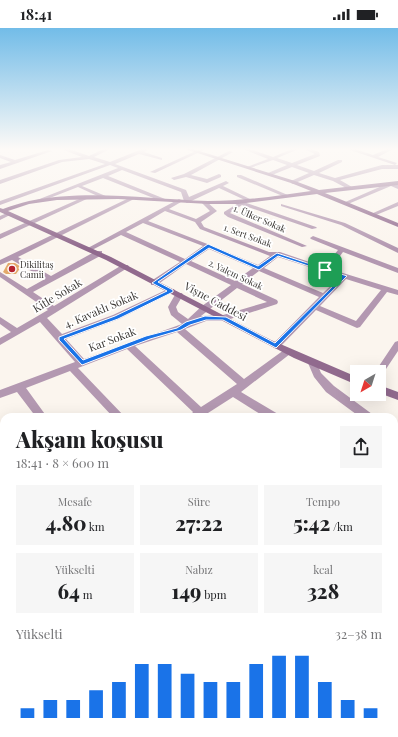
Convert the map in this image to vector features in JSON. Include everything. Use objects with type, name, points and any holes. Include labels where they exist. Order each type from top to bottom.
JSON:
[{"type":"main road","points":[[293,182],[398,225]]},
{"type":"main road","points":[[2,211],[24,202],[88,197],[240,203],[251,200],[398,183]]},
{"type":"main road","name":"Vişne Caddesi","points":[[2,211],[99,253],[287,352],[350,378]]},
{"type":"main road","points":[[386,392],[398,396]]},
{"type":"street","points":[[2,211],[69,182]]},
{"type":"street","points":[[40,200],[88,182]]},
{"type":"street","points":[[119,182],[162,200]]},
{"type":"street","points":[[161,182],[184,191],[187,201],[226,183]]},
{"type":"street","points":[[254,182],[287,196]]},
{"type":"street","points":[[339,182],[350,188]]},
{"type":"street","points":[[346,203],[391,184],[398,187]]},
{"type":"street","points":[[77,186],[106,198]]},
{"type":"street","points":[[218,186],[251,200]]},
{"type":"street","points":[[271,213],[300,194]]},
{"type":"street","points":[[199,195],[215,202]]},
{"type":"street","points":[[0,237],[88,197]]},
{"type":"street","points":[[0,263],[131,199]]},
{"type":"street","points":[[90,249],[179,201]]},
{"type":"street","points":[[197,221],[214,211],[204,202]]},
{"type":"street","points":[[240,203],[314,228]]},
{"type":"street","name":"1. Ülker Sokak","points":[[240,203],[226,213],[298,252]]},
{"type":"street","points":[[374,214],[398,204]]},
{"type":"street","points":[[283,205],[343,224],[398,252]]},
{"type":"street","name":"1. Sert Sokak","points":[[164,209],[197,221],[202,228],[268,254],[298,252],[325,270],[398,292]]},
{"type":"street","points":[[326,219],[309,233],[313,238],[398,271]]},
{"type":"street","points":[[143,221],[208,246],[325,297]]},
{"type":"street","name":"2. Yalçın Sokak","points":[[121,232],[274,302],[224,318]]},
{"type":"street","points":[[298,252],[313,238]]},
{"type":"street","points":[[154,283],[208,246]]},
{"type":"street","points":[[325,270],[342,249]]},
{"type":"street","points":[[27,292],[99,253]]},
{"type":"street","name":"Kar Sokak","points":[[188,324],[205,308],[277,254]]},
{"type":"street","points":[[13,257],[51,279]]},
{"type":"street","name":"Kitle Sokak","points":[[0,342],[125,267]]},
{"type":"street","points":[[0,274],[54,310]]},
{"type":"street","points":[[276,346],[345,276]]},
{"type":"street","points":[[315,307],[356,325],[386,289]]},
{"type":"street","points":[[175,293],[172,307],[174,313],[188,324]]},
{"type":"street","name":"4. Kavaklı Sokak","points":[[61,338],[175,293]]},
{"type":"street","name":"4. Kavaklı Sokak","points":[[42,318],[82,363]]},
{"type":"street","name":"Kar Sokak","points":[[0,394],[148,338],[179,329],[205,318],[224,318]]},
{"type":"street","points":[[0,320],[17,332]]},
{"type":"street","points":[[179,329],[244,384]]},
{"type":"street","points":[[384,365],[398,344]]},
{"type":"street","points":[[129,346],[197,413]]},
{"type":"street","points":[[204,413],[287,352]]},
{"type":"street","points":[[313,363],[317,375],[330,389],[363,413]]},
{"type":"street","points":[[71,367],[116,413]]},
{"type":"street","points":[[19,387],[39,413]]},
{"type":"street","points":[[233,392],[267,413]]},
{"type":"building","name":"Dikilitaş Camii","points":[[8,263],[15,263],[21,267],[16,274],[6,274],[3,272]]},
{"type":"place","name":"Dikilitaş Camii","points":[[12,269]]},
{"type":"route","points":[[208,246],[259,268],[277,254],[325,270],[345,276],[276,346],[224,318],[205,318],[179,329],[148,338],[82,363],[61,338],[116,317],[171,291],[154,283],[208,246]]}]
